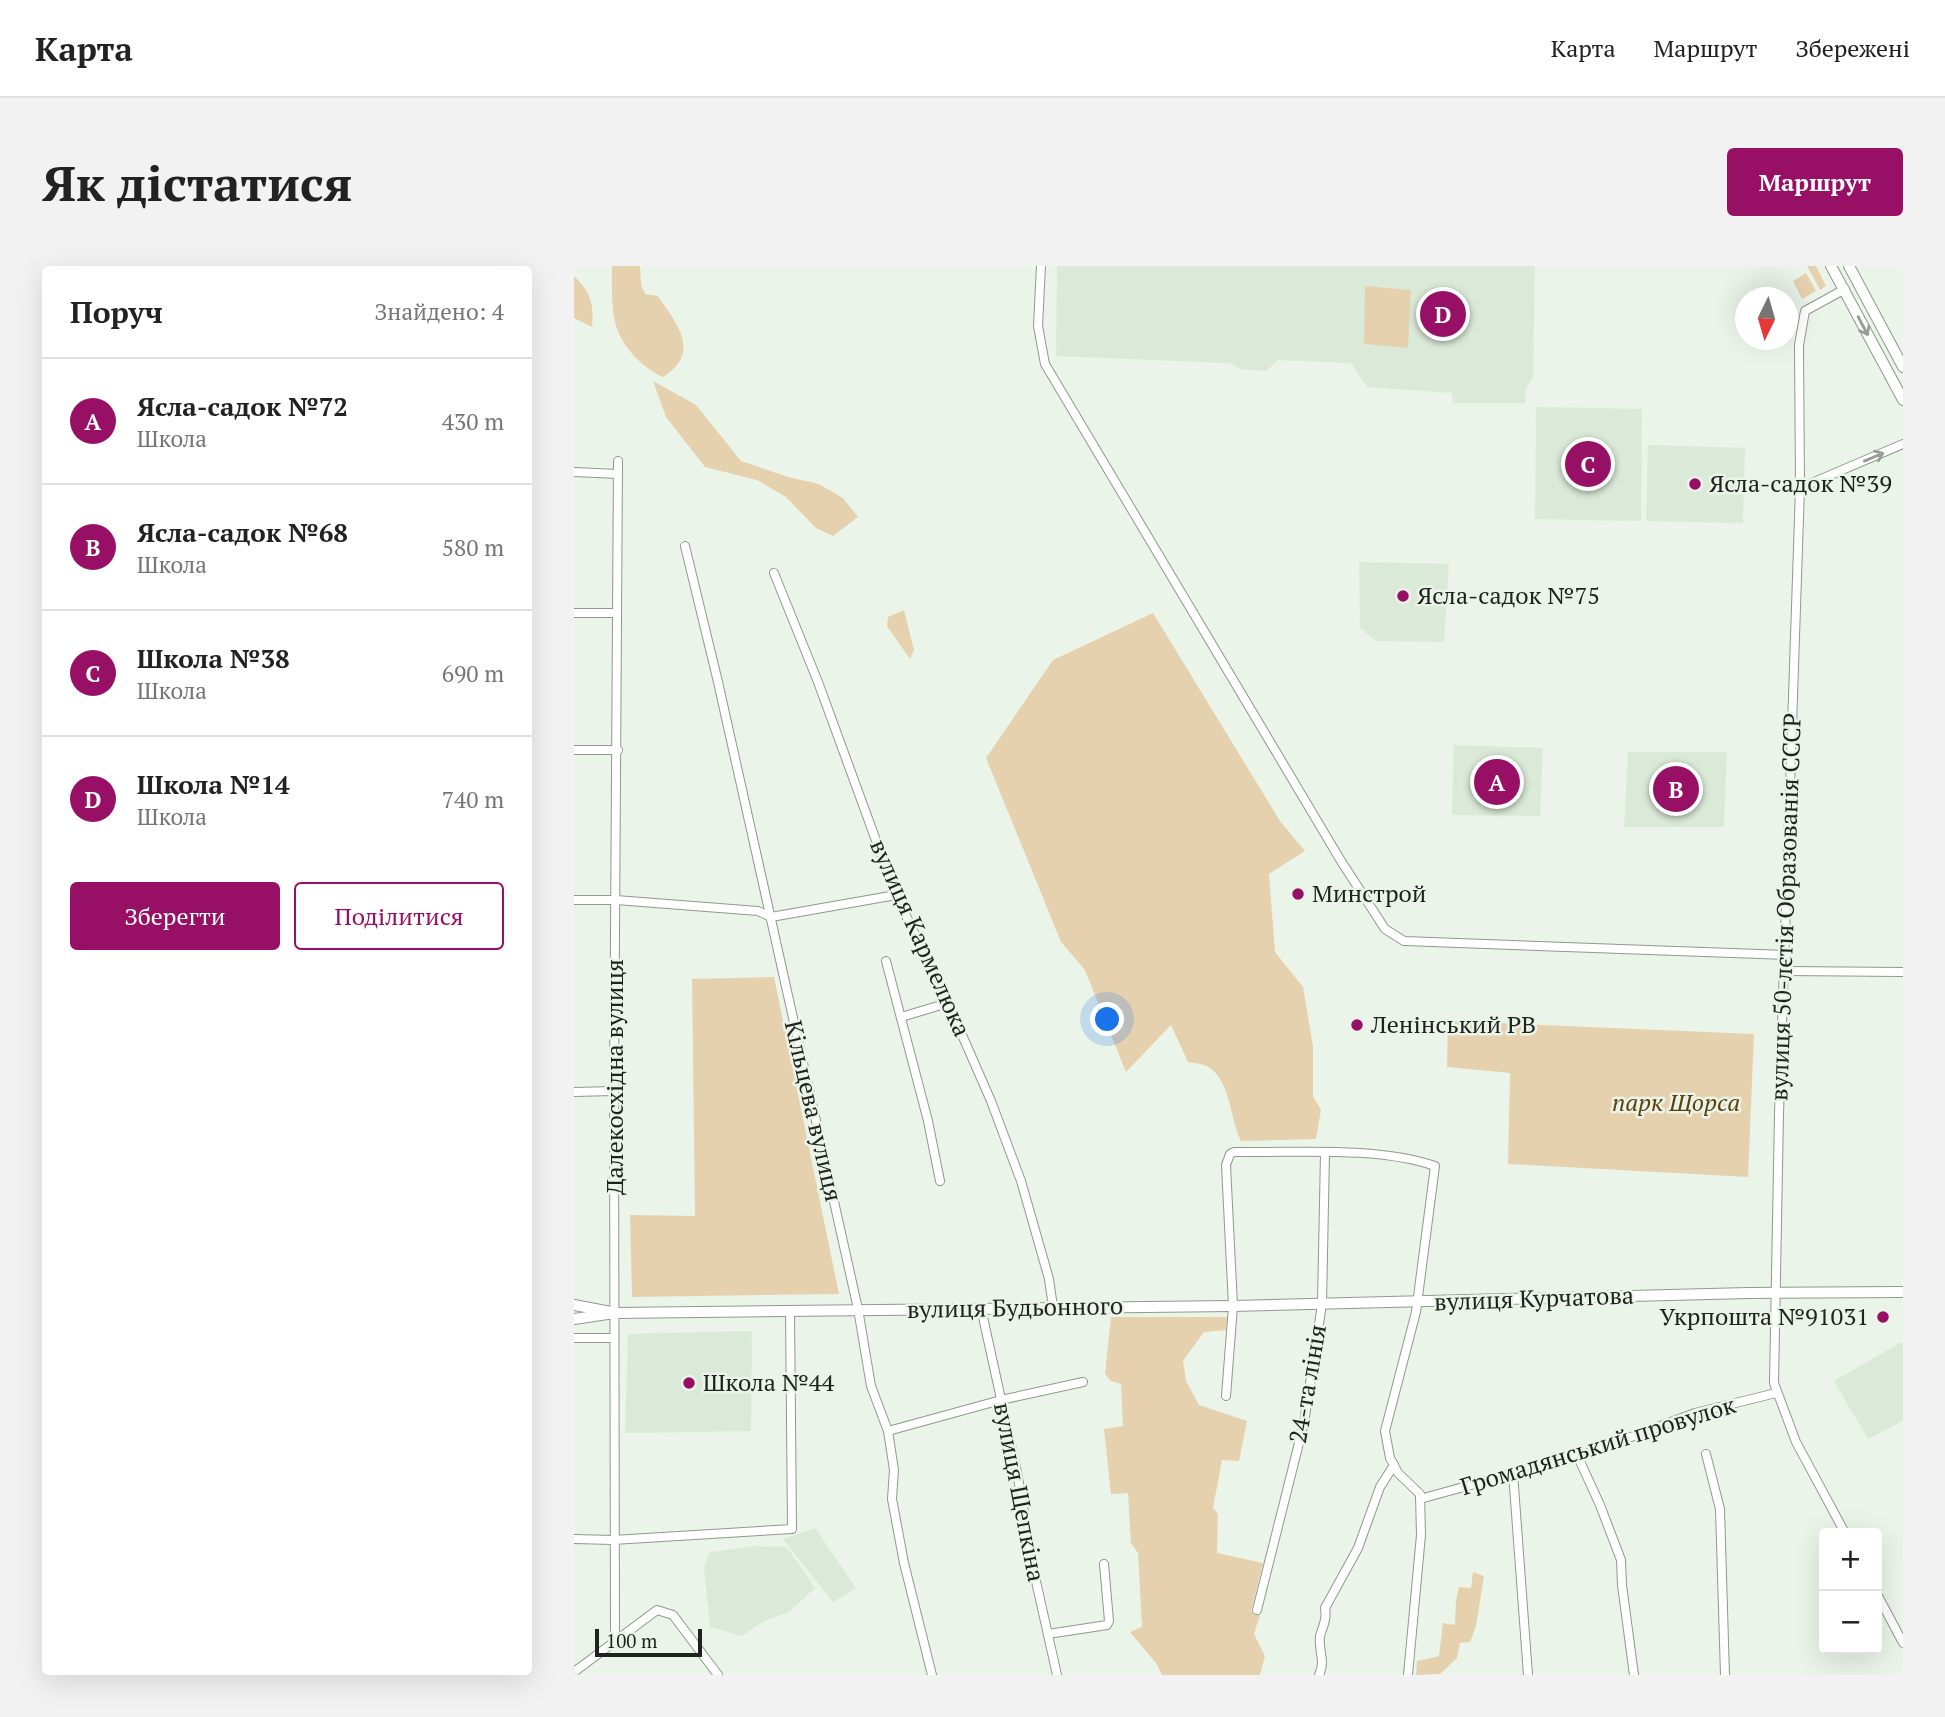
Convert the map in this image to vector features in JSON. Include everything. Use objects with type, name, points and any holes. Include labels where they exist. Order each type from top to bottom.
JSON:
[{"type":"main road","points":[[1831,266],[1903,400]]},
{"type":"main road","points":[[1850,266],[1903,367]]},
{"type":"main road","name":"вулиця Курчатова","points":[[1417,1303],[1903,1292]]},
{"type":"main road","name":"вулиця Будьонного","points":[[574,1305],[614,1312],[1417,1303]]},
{"type":"main road","name":"вулиця Будьонного","points":[[574,1320],[614,1312]]},
{"type":"street","points":[[1041,266],[1038,326],[1045,364],[1341,861],[1385,929],[1404,942],[1786,955]]},
{"type":"street","name":"вулиця 50-лєтія Образованія СССР","points":[[1842,1528],[1797,1442],[1774,1383],[1800,488],[1799,345],[1803,317],[1809,307],[1845,289]]},
{"type":"street","points":[[1800,488],[1903,444]]},
{"type":"street","name":"Далекосхідна вулиця","points":[[615,1641],[614,1091],[618,461]]},
{"type":"street","points":[[574,472],[618,474]]},
{"type":"street","name":"Кільцева вулиця","points":[[685,546],[771,917],[858,1310],[871,1386],[888,1430],[894,1470],[894,1512],[932,1675]]},
{"type":"street","name":"вулиця Кармелюка","points":[[774,572],[818,682],[896,895],[991,1101],[1021,1181],[1049,1279],[1053,1307]]},
{"type":"street","points":[[574,613],[617,613]]},
{"type":"street","points":[[574,750],[618,750]]},
{"type":"street","points":[[574,900],[758,911],[771,917],[896,895]]},
{"type":"street","points":[[886,961],[928,1121],[940,1181]]},
{"type":"street","points":[[1785,971],[1903,972]]},
{"type":"street","points":[[901,1017],[948,1003]]},
{"type":"street","points":[[574,1092],[614,1091]]},
{"type":"street","points":[[1226,1396],[1233,1306],[1226,1165],[1230,1154],[1325,1153],[1396,1157],[1435,1166],[1417,1303],[1385,1431],[1390,1458],[1398,1473],[1420,1494],[1421,1535],[1408,1675]]},
{"type":"street","name":"24-та лінія","points":[[1257,1611],[1304,1423],[1322,1304],[1325,1153]]},
{"type":"street","name":"вулиця Щепкіна","points":[[981,1308],[1057,1675]]},
{"type":"street","points":[[574,1539],[614,1540],[792,1529],[790,1310]]},
{"type":"street","points":[[574,1338],[614,1338]]},
{"type":"street","points":[[888,1430],[1001,1400],[1083,1382]]},
{"type":"street","name":"Громадянський провулок","points":[[1420,1499],[1578,1457],[1695,1413],[1776,1392]]},
{"type":"street","points":[[1706,1454],[1720,1509],[1725,1675]]},
{"type":"street","points":[[1578,1457],[1621,1560],[1634,1675]]},
{"type":"street","points":[[1319,1675],[1324,1660],[1320,1639],[1327,1617],[1325,1608],[1358,1548],[1380,1487],[1394,1465]]},
{"type":"street","points":[[1513,1474],[1528,1675]]},
{"type":"street","points":[[1048,1634],[1107,1625],[1109,1621],[1104,1564]]},
{"type":"street","points":[[1882,1603],[1903,1643]]},
{"type":"street","points":[[574,1672],[657,1610],[673,1615],[718,1675]]},
{"type":"shaded area","points":[[1057,266],[1535,266],[1533,377],[1526,388],[1525,403],[1453,403],[1452,393],[1367,387],[1351,363],[1278,360],[1266,371],[1239,369],[1230,363],[1056,356]]},
{"type":"shaded area","points":[[1536,407],[1642,409],[1641,521],[1535,519]]},
{"type":"shaded area","name":"Ясла-садок №39","points":[[1648,445],[1745,448],[1743,523],[1646,521]]},
{"type":"shaded area","name":"Ясла-садок №75","points":[[1359,562],[1449,564],[1444,642],[1376,641],[1360,628]]},
{"type":"shaded area","points":[[1454,745],[1543,748],[1540,816],[1452,815]]},
{"type":"shaded area","points":[[1628,752],[1727,752],[1724,827],[1624,827]]},
{"type":"shaded area","name":"Школа №44","points":[[752,1331],[751,1431],[625,1433],[628,1334]]},
{"type":"shaded area","points":[[1903,1343],[1903,1421],[1868,1439],[1834,1381]]},
{"type":"shaded area","points":[[815,1528],[856,1588],[833,1602],[783,1539]]},
{"type":"shaded area","points":[[757,1546],[787,1547],[815,1588],[789,1612],[764,1621],[742,1636],[710,1627],[704,1567],[710,1552]]},
{"type":"green space","points":[[612,266],[640,266],[641,284],[645,294],[658,296],[678,328],[684,348],[681,358],[675,368],[663,377],[635,356],[619,334],[613,312]]},
{"type":"green space","points":[[1807,266],[1816,266],[1826,286],[1820,290]]},
{"type":"green space","points":[[1806,273],[1816,291],[1802,299],[1793,281]]},
{"type":"green space","points":[[574,276],[590,299],[592,327],[574,318]]},
{"type":"green space","points":[[1365,286],[1411,290],[1408,348],[1364,344]]},
{"type":"green space","points":[[653,381],[696,405],[741,461],[819,484],[843,498],[858,517],[833,536],[816,528],[786,497],[757,480],[705,467],[666,417]]},
{"type":"green space","points":[[904,610],[914,650],[910,659],[887,626],[888,617]]},
{"type":"green space","points":[[1153,613],[1280,821],[1305,851],[1269,874],[1275,952],[1303,987],[1313,1046],[1313,1096],[1321,1110],[1316,1139],[1241,1141],[1222,1083],[1208,1067],[1188,1062],[1171,1025],[1126,1072],[1085,970],[1061,942],[986,758],[1053,660]]},
{"type":"green space","points":[[774,977],[839,1294],[632,1297],[630,1215],[695,1216],[692,979]]},
{"type":"green space","name":"парк Щорса","points":[[1448,1021],[1754,1034],[1748,1177],[1508,1164],[1510,1073],[1447,1067]]},
{"type":"green space","points":[[1111,1317],[1227,1317],[1226,1330],[1204,1332],[1183,1361],[1186,1381],[1199,1405],[1247,1421],[1239,1461],[1222,1460],[1213,1508],[1218,1514],[1217,1553],[1263,1563],[1251,1611],[1260,1615],[1254,1634],[1265,1656],[1260,1675],[1162,1675],[1156,1663],[1130,1632],[1142,1627],[1138,1553],[1131,1543],[1128,1493],[1111,1494],[1104,1429],[1123,1426],[1121,1384],[1111,1381],[1105,1374]]},
{"type":"green space","points":[[1473,1572],[1484,1576],[1476,1626],[1470,1642],[1460,1643],[1457,1658],[1440,1674],[1416,1675],[1417,1661],[1439,1656],[1443,1623],[1455,1625],[1459,1587],[1471,1588]]},
{"type":"place","name":"Школа №14","points":[[1443,314]]},
{"type":"place","name":"Школа №38","points":[[1588,464]]},
{"type":"place","name":"Ясла-садок №39","points":[[1695,484]]},
{"type":"place","name":"Ясла-садок №75","points":[[1403,596]]},
{"type":"place","name":"Ясла-садок №72","points":[[1497,782]]},
{"type":"place","name":"Ясла-садок №68","points":[[1676,789]]},
{"type":"place","name":"Минстрой","points":[[1298,894]]},
{"type":"place","name":"Ленінський РВ","points":[[1357,1025]]},
{"type":"place","name":"Укрпошта №91031","points":[[1883,1317]]},
{"type":"place","name":"Школа №44","points":[[689,1383]]}]
